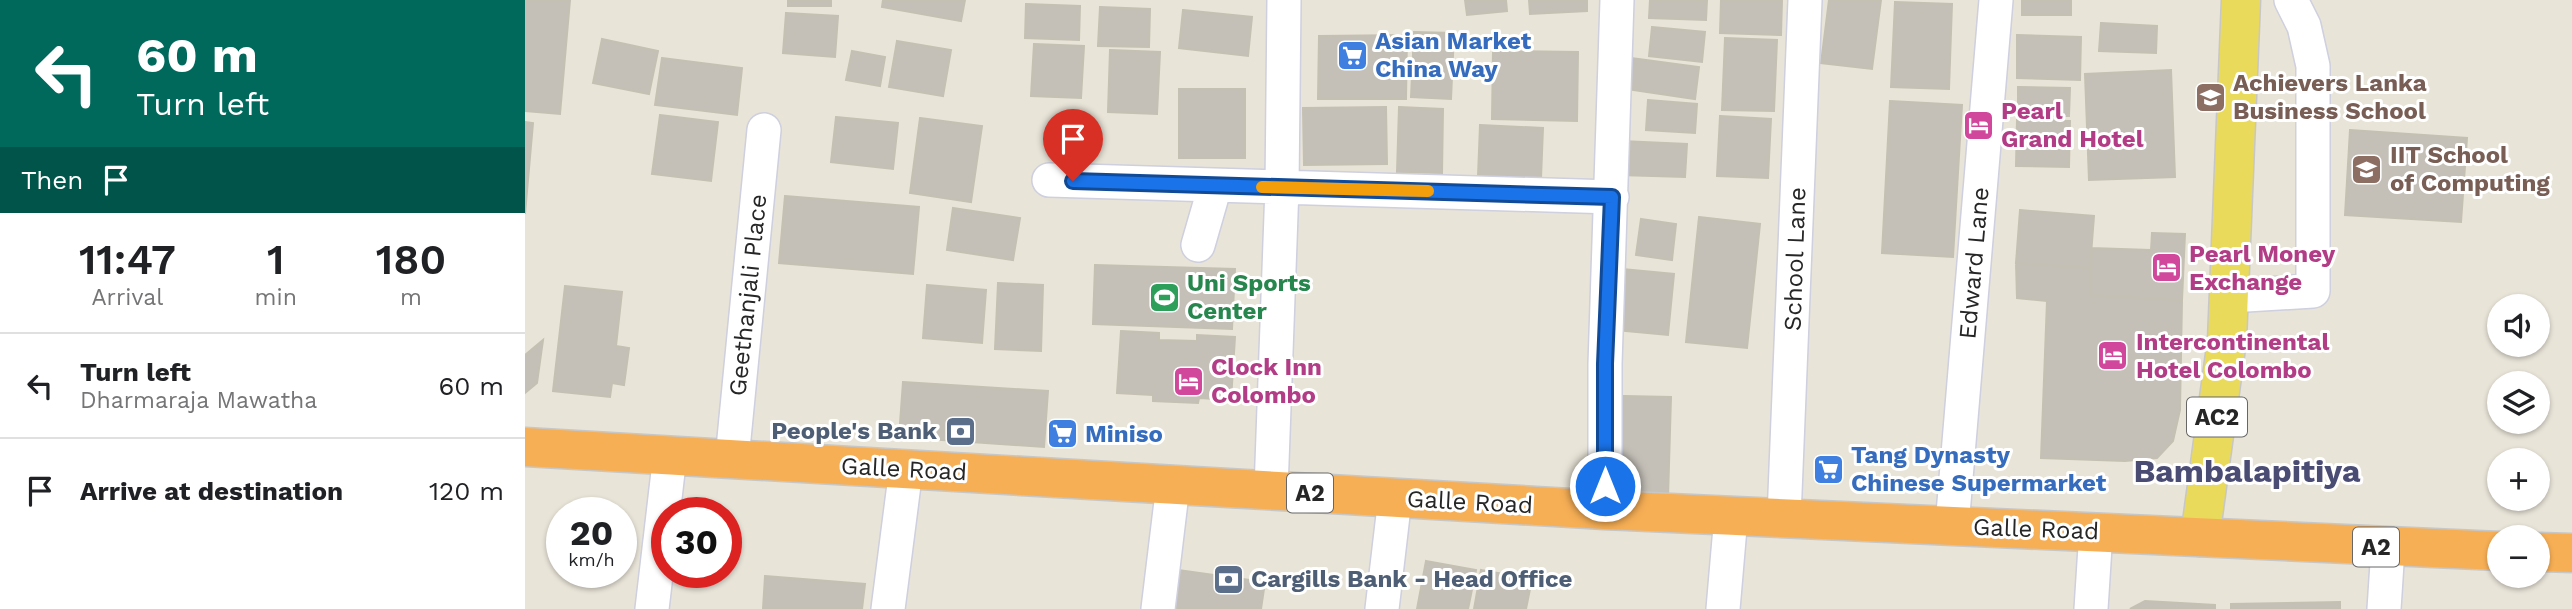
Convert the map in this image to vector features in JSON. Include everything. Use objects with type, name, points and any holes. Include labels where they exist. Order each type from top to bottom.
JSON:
[{"type":"highway","name":"Galle Road","points":[[525,447],[1605,510],[2487,551]]},
{"type":"highway","points":[[2550,552],[2572,553]]},
{"type":"main road","name":"AC2","points":[[2200,537],[2230,296],[2241,0]]},
{"type":"street","points":[[1271,490],[1282,187],[1284,0]]},
{"type":"street","points":[[1605,510],[1605,364],[1617,0]]},
{"type":"street","name":"School Lane","points":[[1784,518],[1805,0]]},
{"type":"street","name":"Edward Lane","points":[[1952,526],[1996,0]]},
{"type":"street","points":[[2230,296],[2313,291],[2313,66],[2304,26],[2291,0]]},
{"type":"street","name":"Geethanjali Place","points":[[732,459],[764,131]]},
{"type":"street","points":[[1049,180],[1612,197]]},
{"type":"street","points":[[1198,246],[1215,186]]},
{"type":"street","points":[[652,609],[670,456]]},
{"type":"street","points":[[888,609],[906,469]]},
{"type":"street","points":[[1158,609],[1173,485]]},
{"type":"street","points":[[1382,609],[1395,498]]},
{"type":"street","points":[[1723,609],[1731,516]]},
{"type":"street","points":[[2091,609],[2096,531]]},
{"type":"street","points":[[2384,609],[2388,548]]},
{"type":"building","points":[[525,0],[570,0],[560,114],[525,111]]},
{"type":"building","points":[[788,0],[831,0],[831,6],[788,6]]},
{"type":"building","points":[[883,0],[965,0],[961,21],[882,7]]},
{"type":"building","points":[[1465,0],[1506,0],[1507,11],[1467,15]]},
{"type":"building","points":[[1529,0],[1587,0],[1587,11],[1530,14]]},
{"type":"building","points":[[1650,0],[1707,0],[1706,20],[1649,18]]},
{"type":"building","points":[[1721,0],[1782,0],[1781,35],[1720,33]]},
{"type":"building","points":[[1829,0],[1881,0],[1872,69],[1821,63]]},
{"type":"building","points":[[2022,0],[2071,0],[2071,15],[2022,15]]},
{"type":"building","points":[[1895,2],[1952,4],[1949,89],[1891,87]]},
{"type":"building","points":[[1026,4],[1080,6],[1079,40],[1025,38]]},
{"type":"building","points":[[1100,7],[1150,9],[1149,47],[1098,46]]},
{"type":"building","points":[[1183,10],[1252,17],[1248,56],[1179,48]]},
{"type":"building","points":[[786,13],[838,16],[835,57],[783,53]]},
{"type":"building","points":[[2101,23],[2157,26],[2156,53],[2099,51]]},
{"type":"building","points":[[1652,27],[1705,32],[1702,62],[1649,56]]},
{"type":"building","points":[[1414,32],[1454,33],[1451,99],[1411,97]]},
{"type":"building","points":[[1407,35],[1406,99],[1318,99],[1319,36]]},
{"type":"building","points":[[2017,35],[2081,37],[2080,80],[2017,78]]},
{"type":"building","points":[[1725,38],[1777,40],[1774,111],[1722,110]]},
{"type":"building","points":[[602,39],[658,51],[649,94],[593,83]]},
{"type":"building","points":[[897,41],[951,50],[943,96],[889,87]]},
{"type":"building","points":[[1034,44],[1084,46],[1081,98],[1031,96]]},
{"type":"building","points":[[1110,50],[1160,52],[1157,114],[1108,112]]},
{"type":"building","points":[[852,51],[885,57],[880,86],[846,80]]},
{"type":"building","points":[[1493,51],[1578,52],[1577,121],[1492,119]]},
{"type":"building","points":[[662,58],[742,68],[737,115],[655,105]]},
{"type":"building","points":[[1631,58],[1699,67],[1695,99],[1626,89]]},
{"type":"building","points":[[2171,70],[2175,177],[2089,180],[2085,74]]},
{"type":"building","points":[[2018,87],[2070,88],[2069,116],[2018,116]]},
{"type":"building","points":[[1179,89],[1245,89],[1245,158],[1179,158]]},
{"type":"building","points":[[1648,100],[1697,104],[1695,133],[1646,130]]},
{"type":"building","points":[[1890,101],[1962,105],[1953,257],[1882,253]]},
{"type":"building","points":[[1386,107],[1387,164],[1304,165],[1303,108]]},
{"type":"building","points":[[1399,107],[1443,109],[1442,173],[1397,172]]},
{"type":"building","points":[[660,115],[718,122],[711,181],[652,174]]},
{"type":"building","points":[[1720,116],[1771,119],[1768,178],[1717,176]]},
{"type":"building","points":[[836,117],[898,123],[893,169],[831,162]]},
{"type":"building","points":[[920,118],[982,126],[971,202],[910,193]]},
{"type":"building","points":[[2017,120],[2070,121],[2069,167],[2016,166]]},
{"type":"building","points":[[525,122],[533,123],[525,214]]},
{"type":"building","points":[[1480,125],[1543,128],[1541,178],[1478,176]]},
{"type":"building","points":[[2350,130],[2467,138],[2461,222],[2345,215]]},
{"type":"building","points":[[1621,141],[1687,144],[1685,177],[1620,175]]},
{"type":"building","points":[[785,196],[919,207],[913,274],[779,263]]},
{"type":"building","points":[[953,208],[1020,218],[1013,260],[947,250]]},
{"type":"building","points":[[2020,210],[2094,216],[2090,268],[2016,263]]},
{"type":"building","points":[[1699,217],[1760,224],[1747,348],[1686,342]]},
{"type":"building","points":[[1641,219],[1676,224],[1672,260],[1636,255]]},
{"type":"building","points":[[2152,233],[2185,234],[2182,300],[2090,295],[2092,248],[2151,250]]},
{"type":"building","name":"Intercontinental Hotel Colombo","points":[[2016,263],[2090,268],[2090,295],[2182,300],[2180,410],[2173,441],[2157,458],[2125,461],[2041,458],[2047,301],[2017,298]]},
{"type":"building","name":"Uni Sports Center","points":[[1095,265],[1235,269],[1232,329],[1093,324]]},
{"type":"building","points":[[1622,269],[1674,274],[1668,335],[1616,330]]},
{"type":"building","points":[[998,283],[1043,285],[1041,351],[995,349]]},
{"type":"building","points":[[927,285],[986,290],[982,343],[923,338]]},
{"type":"building","points":[[565,286],[622,292],[616,346],[629,348],[624,385],[612,383],[610,397],[553,391]]},
{"type":"building","points":[[1121,331],[1159,333],[1159,340],[1197,341],[1197,335],[1235,337],[1231,400],[1199,398],[1198,403],[1153,401],[1153,395],[1117,393]]},
{"type":"building","points":[[543,340],[537,383],[525,393],[525,355]]},
{"type":"building","points":[[903,382],[1048,391],[1044,447],[899,437]]},
{"type":"building","points":[[1624,396],[1671,397],[1668,498],[1620,497]]},
{"type":"building","points":[[1426,561],[1476,570],[1468,609],[1417,609]]},
{"type":"building","points":[[1178,570],[1265,582],[1261,609],[1172,609]]},
{"type":"building","points":[[1481,570],[1532,579],[1526,609],[1474,609]]},
{"type":"building","points":[[765,576],[865,584],[862,609],[763,609]]},
{"type":"building","points":[[2145,601],[2215,605],[2215,609],[2130,609]]},
{"type":"building","points":[[2340,602],[2340,609],[2231,609],[2231,604]]},
{"type":"slow traffic","points":[[1262,187],[1428,191]]},
{"type":"place","name":"Asian Market China Way","points":[[1352,55]]},
{"type":"place","name":"Achievers Lanka Business School","points":[[2210,97]]},
{"type":"place","name":"Pearl Grand Hotel","points":[[1978,125]]},
{"type":"place","name":"IIT School of Computing","points":[[2367,169]]},
{"type":"place","name":"Pearl Money Exchange","points":[[2166,268]]},
{"type":"place","name":"Uni Sports Center","points":[[1164,297]]},
{"type":"place","name":"Intercontinental Hotel Colombo","points":[[2113,356]]},
{"type":"place","name":"Clock Inn Colombo","points":[[1188,381]]},
{"type":"place","name":"People's Bank","points":[[960,431]]},
{"type":"place","name":"Miniso","points":[[1062,434]]},
{"type":"place","name":"Tang Dynasty Chinese Supermarket","points":[[1828,469]]},
{"type":"place","name":"Cargills Bank - Head Office","points":[[1228,579]]},
{"type":"district","name":"Bambalapitiya","points":[[2247,471]]},
{"type":"route","points":[[1073,181],[1612,197],[1605,364],[1605,486]]}]
